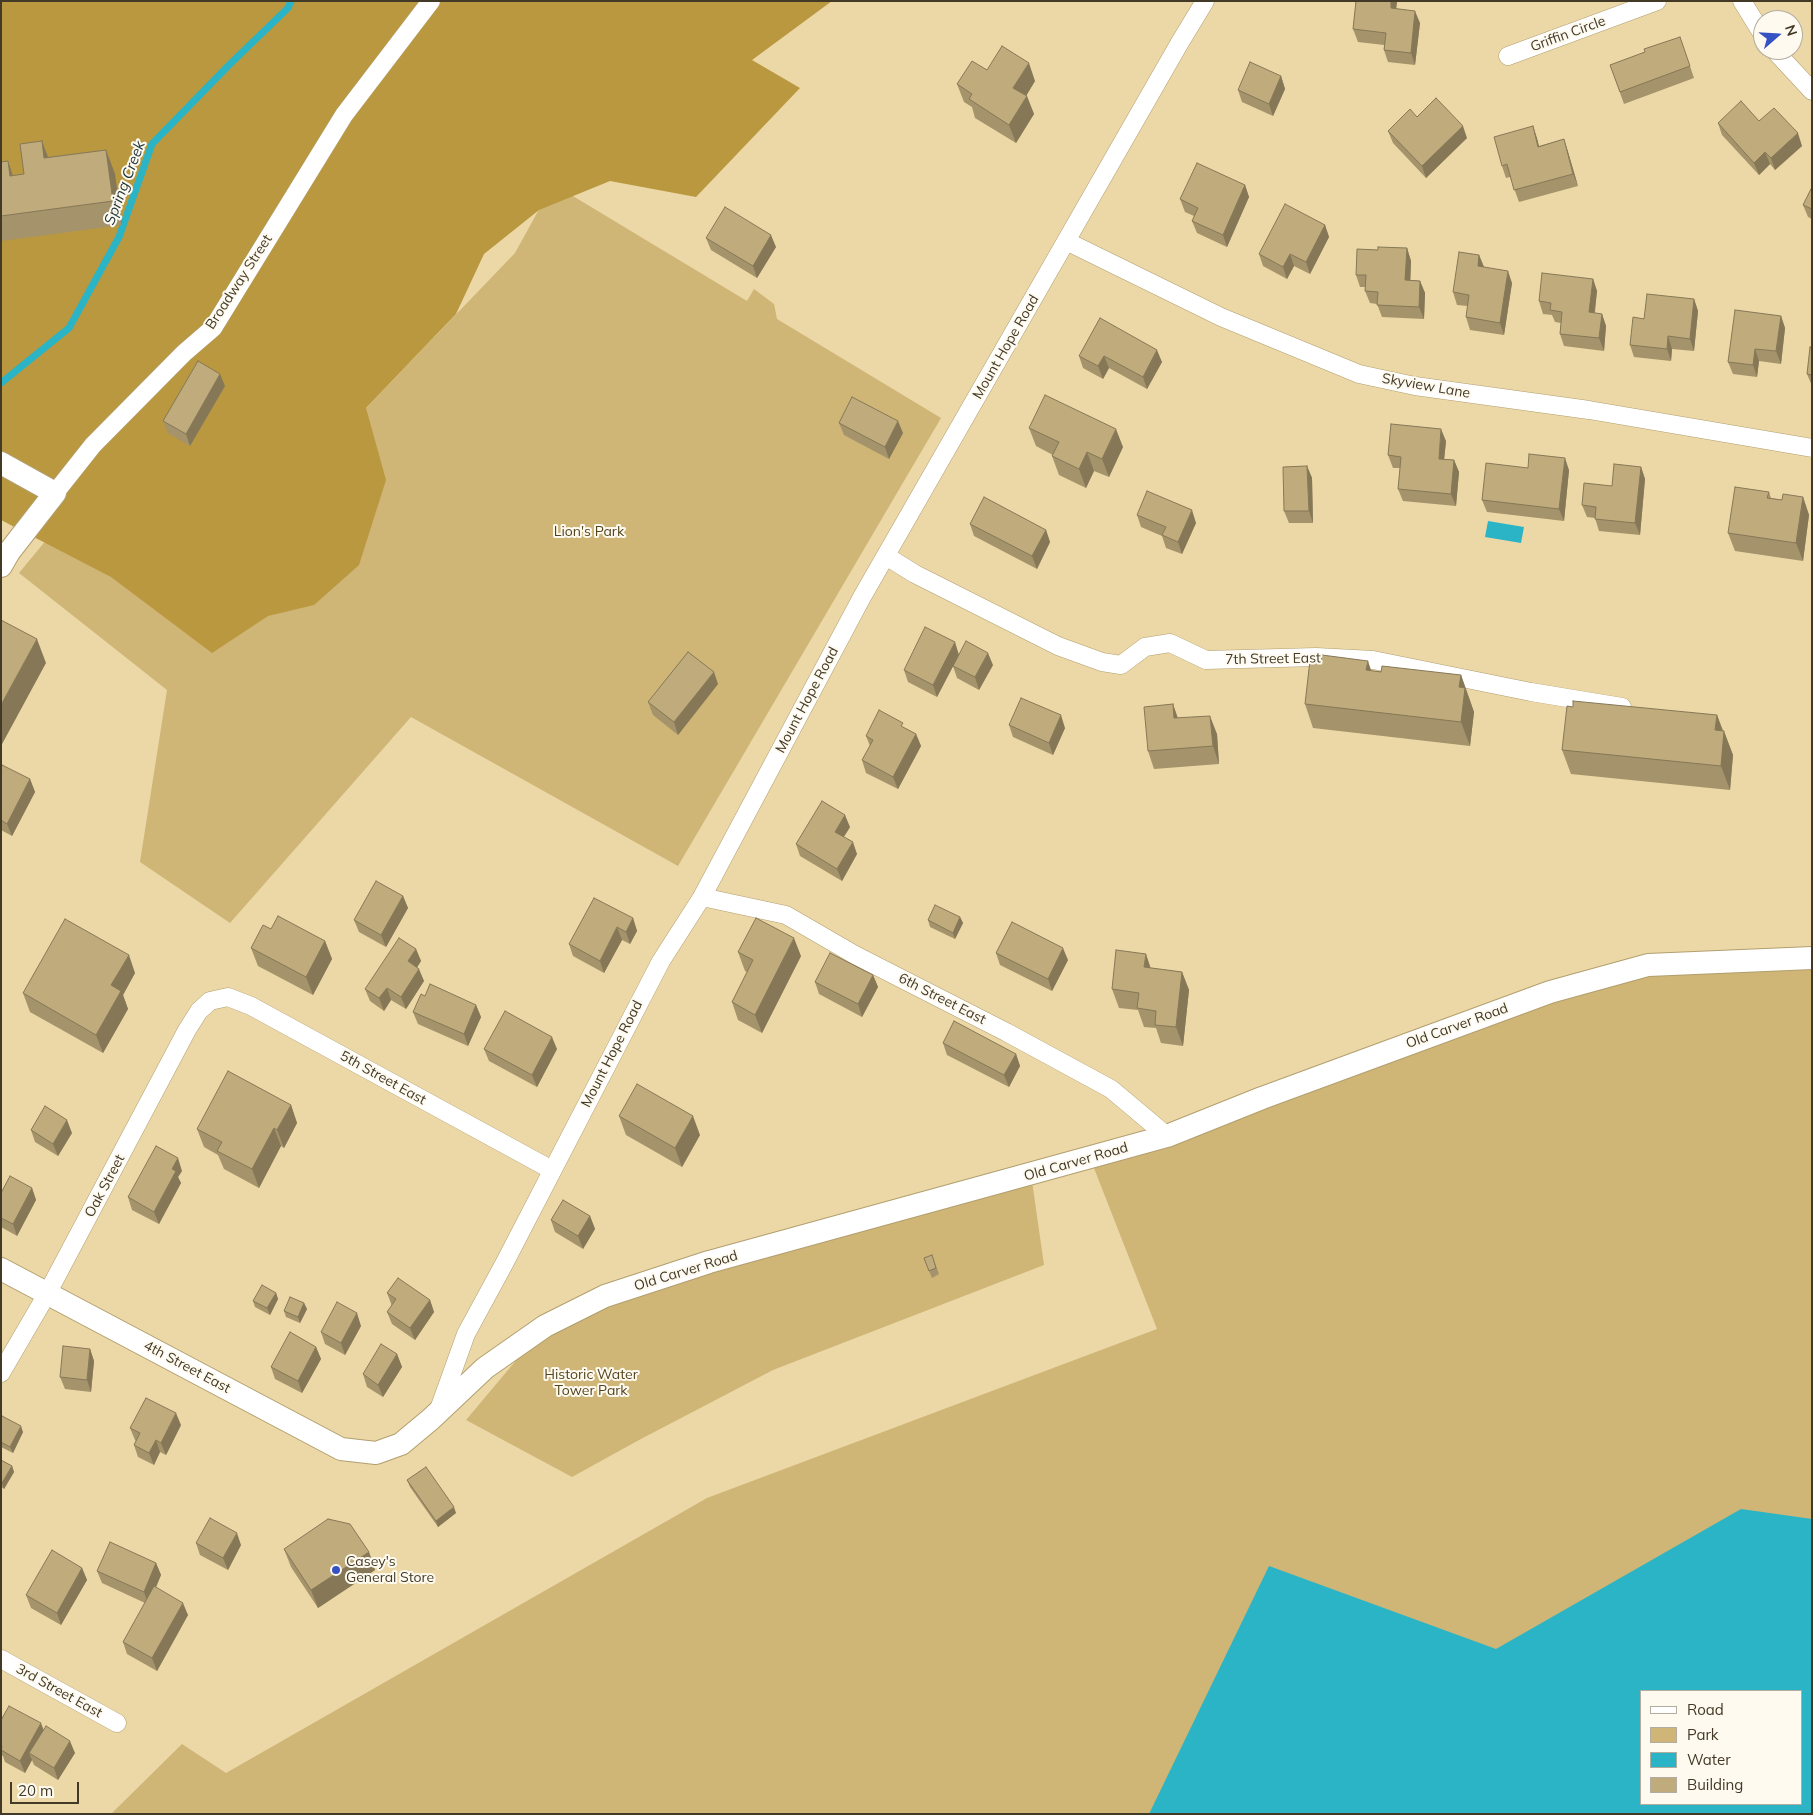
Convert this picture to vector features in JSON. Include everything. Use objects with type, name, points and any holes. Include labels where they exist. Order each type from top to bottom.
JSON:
[{"type":"street","name":"Broadway Street","points":[[1,566],[9,552],[93,445],[184,353],[212,328],[344,115],[431,1]]},
{"type":"street","name":"Mount Hope Road","points":[[438,1412],[466,1334],[661,960],[702,897],[862,597],[1205,1]]},
{"type":"street","name":"Griffin Circle","points":[[1508,56],[1657,1]]},
{"type":"street","points":[[1742,1],[1753,19]]},
{"type":"street","points":[[1783,60],[1812,91]]},
{"type":"street","name":"Skyview Lane","points":[[1066,241],[1221,317],[1360,374],[1415,386],[1588,410],[1812,448]]},
{"type":"street","points":[[1,463],[55,493]]},
{"type":"street","name":"7th Street East","points":[[886,556],[915,574],[1058,646],[1102,662],[1121,665],[1145,647],[1170,643],[1206,660],[1316,657],[1373,660],[1530,692],[1635,709]]},
{"type":"street","name":"6th Street East","points":[[702,897],[786,915],[855,955],[1006,1032],[1111,1089],[1167,1136]]},
{"type":"street","name":"Old Carver Road","points":[[376,1453],[401,1444],[492,1362],[545,1326],[605,1296],[709,1262],[1167,1136],[1262,1098],[1550,992],[1648,966],[1812,958]]},
{"type":"street","name":"5th Street East","points":[[210,1001],[228,997],[251,1006],[552,1170]]},
{"type":"street","name":"Oak Street","points":[[1,1373],[47,1294],[187,1030],[199,1011],[210,1001]]},
{"type":"street","name":"4th Street East","points":[[1,1269],[340,1449],[376,1453]]},
{"type":"street","name":"3rd Street East","points":[[1,1658],[117,1723]]},
{"type":"green space","name":"Lion's Park","points":[[553,184],[747,301],[754,289],[774,304],[777,319],[941,418],[678,866],[411,717],[230,923],[140,862],[167,690],[19,573],[139,428],[273,505],[515,253]]},
{"type":"green space","points":[[1648,965],[1812,967],[1812,1814],[111,1814],[182,1744],[226,1773],[707,1498],[1157,1329],[1090,1158]]},
{"type":"green space","name":"Historic Water Tower Park","points":[[1031,1174],[1044,1265],[773,1370],[572,1477],[466,1420],[545,1326],[605,1296]]},
{"type":"shaded area","points":[[1,1],[832,1],[752,60],[800,88],[696,197],[610,181],[539,210],[484,254],[456,314],[366,408],[386,480],[359,565],[314,605],[268,616],[212,653],[111,577],[1,520]]},
{"type":"water","points":[[1488,521],[1524,527],[1521,543],[1485,537]]},
{"type":"water","points":[[1741,1509],[1812,1519],[1812,1814],[1149,1814],[1269,1566],[1496,1649]]},
{"type":"building","points":[[1356,1],[1391,1],[1391,8],[1415,11],[1411,53],[1384,50],[1386,33],[1353,29]]},
{"type":"building","points":[[1680,37],[1690,66],[1620,92],[1610,65],[1645,52],[1644,49]]},
{"type":"building","points":[[1002,46],[1029,63],[1013,88],[1027,96],[1009,125],[969,99],[972,94],[957,84],[972,61],[987,70]]},
{"type":"building","points":[[1250,62],[1281,76],[1269,104],[1238,90]]},
{"type":"building","points":[[1436,98],[1463,126],[1422,166],[1388,131],[1410,109],[1417,117]]},
{"type":"building","points":[[1741,101],[1759,121],[1774,108],[1798,133],[1771,158],[1765,152],[1754,163],[1718,123]]},
{"type":"building","points":[[1533,126],[1538,147],[1564,139],[1573,174],[1514,190],[1507,164],[1502,166],[1494,137]]},
{"type":"building","points":[[42,141],[44,158],[106,150],[113,201],[1,216],[1,162],[8,161],[10,176],[24,174],[20,144]]},
{"type":"building","points":[[1197,163],[1245,185],[1223,235],[1192,221],[1198,208],[1180,199]]},
{"type":"building","points":[[1812,187],[1812,209],[1803,205]]},
{"type":"building","points":[[1285,204],[1325,225],[1306,262],[1290,254],[1283,267],[1259,254]]},
{"type":"building","points":[[725,207],[771,235],[753,266],[706,238]]},
{"type":"building","points":[[1378,247],[1407,248],[1405,280],[1420,281],[1419,307],[1377,305],[1378,292],[1365,291],[1366,275],[1356,275],[1357,249],[1378,250]]},
{"type":"building","points":[[1459,252],[1479,255],[1478,266],[1508,271],[1500,323],[1466,317],[1469,295],[1453,292]]},
{"type":"building","points":[[1542,273],[1593,279],[1589,312],[1602,314],[1599,338],[1560,334],[1562,312],[1550,310],[1551,303],[1539,301]]},
{"type":"building","points":[[1647,294],[1694,299],[1690,339],[1668,336],[1667,349],[1630,345],[1633,317],[1644,319]]},
{"type":"building","points":[[1735,310],[1781,316],[1776,351],[1755,349],[1753,365],[1728,362]]},
{"type":"building","points":[[1100,318],[1157,350],[1143,377],[1104,356],[1098,366],[1079,356]]},
{"type":"building","points":[[1810,347],[1812,347],[1812,375],[1807,374]]},
{"type":"building","points":[[198,361],[220,374],[186,434],[163,421]]},
{"type":"building","points":[[1045,395],[1116,429],[1102,459],[1087,452],[1079,469],[1052,456],[1059,442],[1029,428]]},
{"type":"building","points":[[852,397],[898,421],[885,447],[839,423]]},
{"type":"building","points":[[1391,424],[1441,429],[1439,459],[1454,460],[1451,494],[1398,489],[1401,457],[1388,455]]},
{"type":"building","points":[[1529,454],[1565,458],[1559,509],[1482,500],[1486,463],[1528,468]]},
{"type":"building","points":[[1614,464],[1641,467],[1635,523],[1595,519],[1596,507],[1582,505],[1584,483],[1612,486]]},
{"type":"building","points":[[1307,466],[1309,511],[1284,511],[1283,467]]},
{"type":"building","points":[[1735,487],[1769,492],[1767,498],[1782,500],[1783,494],[1803,497],[1796,543],[1728,533]]},
{"type":"building","points":[[1147,491],[1192,510],[1178,542],[1162,535],[1166,527],[1137,515]]},
{"type":"building","points":[[984,497],[1046,530],[1032,556],[970,524]]},
{"type":"building","points":[[1,620],[37,639],[1,705]]},
{"type":"building","points":[[925,627],[955,642],[933,685],[904,670]]},
{"type":"building","points":[[966,641],[988,653],[975,677],[953,666]]},
{"type":"building","points":[[688,652],[714,672],[674,722],[648,702]]},
{"type":"building","points":[[1322,655],[1368,661],[1366,670],[1381,672],[1382,666],[1461,675],[1459,687],[1465,688],[1461,722],[1305,704],[1310,660],[1321,662]]},
{"type":"building","points":[[1021,698],[1061,715],[1049,743],[1009,725]]},
{"type":"building","points":[[1573,701],[1717,715],[1715,730],[1724,731],[1721,766],[1562,750],[1567,706],[1573,707]]},
{"type":"building","points":[[1173,704],[1174,718],[1210,716],[1213,746],[1148,751],[1144,707]]},
{"type":"building","points":[[879,710],[903,723],[901,726],[916,734],[893,777],[862,760],[873,740],[866,736]]},
{"type":"building","points":[[2,765],[30,779],[7,824],[1,820]]},
{"type":"building","points":[[822,801],[845,815],[835,832],[853,842],[837,869],[796,844]]},
{"type":"building","points":[[376,881],[403,896],[381,935],[354,920]]},
{"type":"building","points":[[594,898],[633,918],[626,932],[617,927],[600,961],[569,944]]},
{"type":"building","points":[[935,905],[960,917],[953,933],[928,920]]},
{"type":"building","points":[[278,916],[325,941],[306,977],[251,948],[263,925],[271,929]]},
{"type":"building","points":[[756,918],[794,938],[755,1015],[732,1002],[753,960],[738,952]]},
{"type":"building","points":[[65,919],[129,955],[111,985],[121,991],[96,1035],[23,993]]},
{"type":"building","points":[[1012,922],[1063,948],[1048,979],[996,953]]},
{"type":"building","points":[[399,938],[416,949],[408,961],[419,969],[401,997],[387,988],[379,998],[365,989]]},
{"type":"building","points":[[1116,950],[1146,954],[1144,967],[1182,972],[1176,1027],[1155,1025],[1156,1011],[1137,1008],[1139,993],[1112,989]]},
{"type":"building","points":[[830,953],[873,975],[858,1004],[815,982]]},
{"type":"building","points":[[430,984],[476,1005],[464,1034],[413,1012],[421,994],[425,996]]},
{"type":"building","points":[[505,1011],[552,1037],[532,1075],[484,1049]]},
{"type":"building","points":[[954,1021],[1016,1054],[1004,1075],[943,1043]]},
{"type":"building","points":[[228,1071],[291,1105],[277,1130],[274,1128],[252,1169],[217,1151],[222,1142],[197,1129]]},
{"type":"building","points":[[637,1084],[693,1116],[675,1148],[619,1116]]},
{"type":"building","points":[[45,1106],[67,1120],[53,1144],[31,1130]]},
{"type":"building","points":[[156,1146],[178,1158],[172,1169],[176,1171],[154,1212],[128,1197]]},
{"type":"building","points":[[10,1176],[32,1188],[13,1224],[1,1218],[1,1193]]},
{"type":"building","points":[[563,1200],[590,1216],[578,1236],[551,1220]]},
{"type":"building","points":[[932,1255],[936,1268],[929,1271],[924,1258]]},
{"type":"building","points":[[398,1278],[430,1300],[410,1328],[387,1312],[396,1299],[387,1293]]},
{"type":"building","points":[[262,1285],[276,1293],[267,1308],[253,1301]]},
{"type":"building","points":[[290,1297],[304,1303],[298,1317],[284,1311]]},
{"type":"building","points":[[337,1302],[357,1313],[341,1343],[321,1332]]},
{"type":"building","points":[[290,1332],[316,1347],[298,1381],[271,1367]]},
{"type":"building","points":[[381,1344],[397,1354],[378,1385],[363,1374]]},
{"type":"building","points":[[63,1346],[90,1349],[87,1380],[60,1377]]},
{"type":"building","points":[[146,1398],[176,1413],[161,1443],[156,1440],[149,1453],[134,1445],[140,1433],[130,1428]]},
{"type":"building","points":[[2,1416],[21,1426],[10,1447],[1,1442]]},
{"type":"building","points":[[1,1460],[12,1466],[2,1483],[1,1482]]},
{"type":"building","points":[[426,1467],[454,1507],[436,1521],[407,1480]]},
{"type":"building","points":[[210,1518],[237,1533],[223,1558],[196,1543]]},
{"type":"building","points":[[328,1519],[350,1524],[369,1552],[311,1590],[284,1549]]},
{"type":"building","points":[[110,1542],[156,1563],[144,1592],[97,1571]]},
{"type":"building","points":[[52,1550],[82,1568],[57,1613],[26,1595]]},
{"type":"building","points":[[154,1586],[183,1603],[152,1658],[123,1642]]},
{"type":"building","points":[[9,1706],[41,1723],[20,1761],[1,1750],[1,1720]]},
{"type":"building","points":[[46,1726],[70,1741],[54,1768],[29,1753]]},
{"type":"waterway","name":"Spring Creek","points":[[1,383],[69,328],[119,237],[152,144],[288,8],[291,1]]},
{"type":"place","name":"Casey's General Store","points":[[336,1570]]}]
